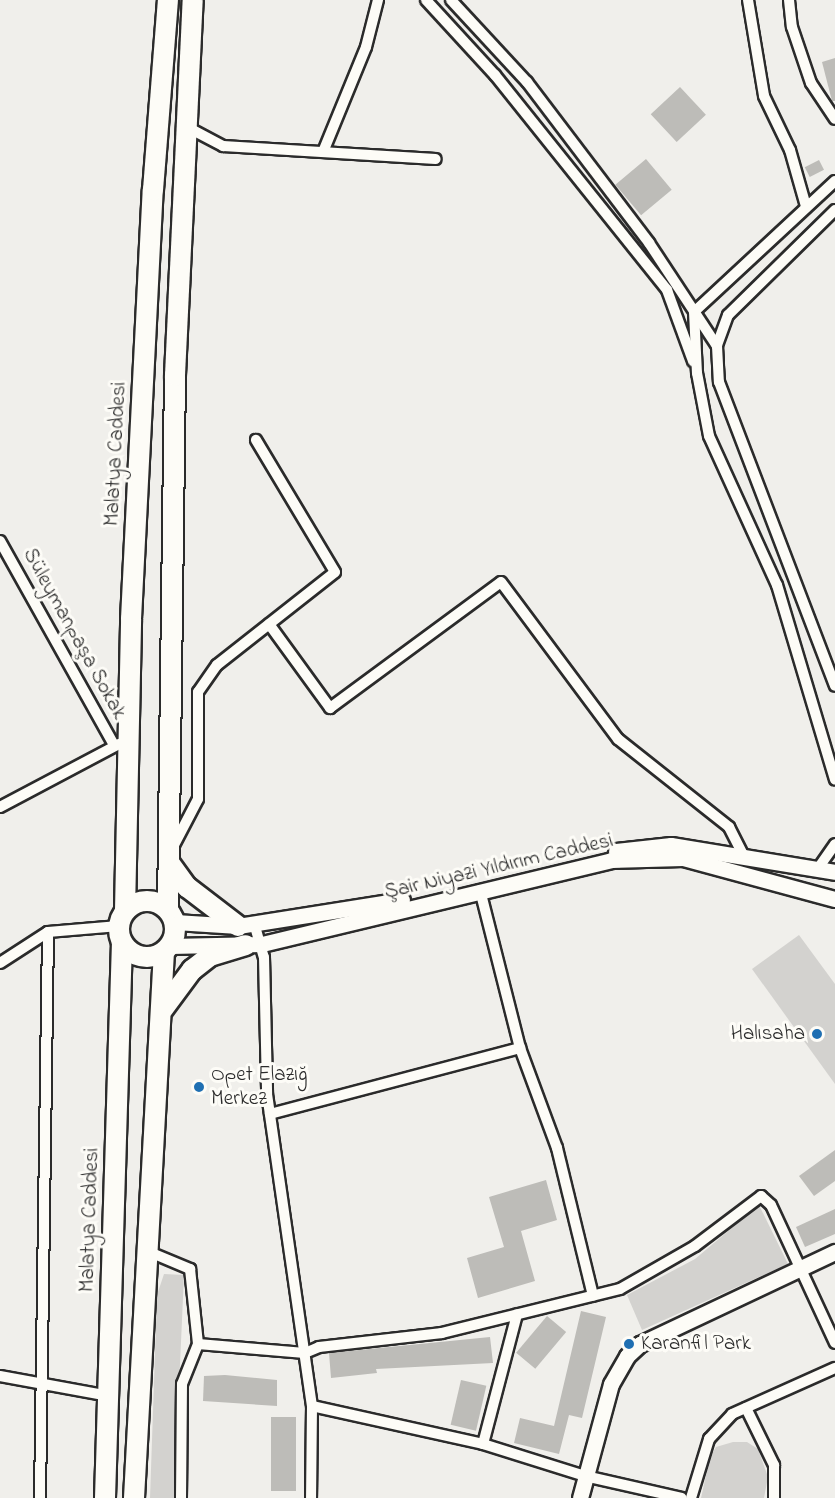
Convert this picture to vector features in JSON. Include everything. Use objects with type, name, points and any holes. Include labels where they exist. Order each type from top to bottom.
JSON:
[{"type":"highway","name":"Malatya Caddesi","points":[[105,1498],[122,927],[122,743],[131,619],[153,190],[168,0]]},
{"type":"highway","points":[[134,1498],[147,1251],[171,916],[175,375],[193,0]]},
{"type":"highway","points":[[170,859],[187,887],[246,925]]},
{"type":"highway","points":[[167,949],[141,957],[122,927],[151,901],[171,916]]},
{"type":"highway","points":[[163,1010],[192,970],[210,956],[253,945]]},
{"type":"street","points":[[323,152],[366,47],[378,0]]},
{"type":"street","points":[[426,0],[495,75],[667,290],[697,373]]},
{"type":"street","points":[[450,0],[527,82],[717,346]]},
{"type":"street","points":[[748,0],[764,96],[790,150],[806,206]]},
{"type":"street","points":[[789,0],[792,27],[811,83],[835,119]]},
{"type":"street","points":[[187,127],[223,146],[436,159]]},
{"type":"street","points":[[835,181],[694,312],[697,373],[709,436],[777,585],[835,780]]},
{"type":"street","points":[[835,210],[728,315],[717,346],[719,382],[835,686]]},
{"type":"street","points":[[170,859],[198,799],[198,692],[217,665],[335,572],[256,440]]},
{"type":"street","name":"Süleymanpaşa Sokak","points":[[0,542],[122,743]]},
{"type":"street","points":[[269,624],[330,708],[501,582],[618,739],[729,828],[744,856]]},
{"type":"street","points":[[0,807],[122,743]]},
{"type":"street","points":[[819,867],[835,844]]},
{"type":"street","points":[[171,916],[246,925],[400,900],[619,850],[671,845],[819,867],[835,872]]},
{"type":"street","name":"Şair Niyazi Yıldırım Caddesi","points":[[167,949],[253,945],[611,860],[683,858],[835,899]]},
{"type":"street","points":[[480,890],[520,1048],[557,1148],[593,1296]]},
{"type":"street","points":[[246,925],[253,945],[270,1114],[312,1406],[311,1498]]},
{"type":"street","points":[[0,963],[48,932],[122,927]]},
{"type":"street","points":[[40,1498],[45,1384],[48,932]]},
{"type":"street","points":[[270,1114],[520,1048]]},
{"type":"street","points":[[198,1344],[305,1353],[319,1347],[442,1333],[620,1289],[695,1246],[761,1196],[771,1205],[835,1343]]},
{"type":"street","points":[[147,1251],[190,1269],[198,1344],[182,1384],[181,1498]]},
{"type":"street","points":[[580,1498],[611,1384],[627,1356],[640,1344],[800,1270],[835,1251]]},
{"type":"street","points":[[483,1444],[517,1314]]},
{"type":"street","points":[[691,1498],[708,1439],[732,1414],[835,1368]]},
{"type":"street","points":[[0,1376],[109,1396]]},
{"type":"street","points":[[312,1406],[483,1444],[585,1476],[682,1498]]},
{"type":"street","points":[[746,1408],[774,1465],[774,1498]]},
{"type":"shaded area","name":"Halısaha","points":[[799,935],[835,984],[835,1084],[752,969]]},
{"type":"shaded area","points":[[759,1205],[788,1264],[642,1330],[627,1295],[695,1259]]},
{"type":"shaded area","points":[[164,1274],[184,1275],[174,1498],[150,1498],[157,1295]]},
{"type":"shaded area","points":[[733,1442],[747,1442],[758,1449],[768,1477],[764,1498],[701,1498],[710,1457],[716,1447]]},
{"type":"building","points":[[835,58],[835,101],[832,101],[822,62]]},
{"type":"building","points":[[680,87],[706,115],[677,142],[651,114]]},
{"type":"building","points":[[646,159],[672,190],[641,215],[615,185]]},
{"type":"building","points":[[819,160],[824,170],[810,177],[805,167]]},
{"type":"building","points":[[835,1150],[835,1181],[814,1196],[799,1176]]},
{"type":"building","points":[[546,1180],[557,1220],[521,1231],[535,1281],[478,1298],[467,1258],[504,1247],[489,1197]]},
{"type":"building","points":[[835,1209],[835,1234],[805,1247],[796,1227]]},
{"type":"building","points":[[581,1311],[606,1317],[582,1418],[569,1415],[559,1454],[514,1443],[520,1418],[554,1426]]},
{"type":"building","points":[[547,1316],[566,1332],[535,1369],[516,1353]]},
{"type":"building","points":[[490,1337],[493,1363],[376,1369],[377,1373],[331,1378],[329,1353]]},
{"type":"building","points":[[225,1375],[277,1380],[277,1406],[203,1401],[204,1376]]},
{"type":"building","points":[[461,1380],[486,1386],[476,1431],[451,1425]]},
{"type":"building","points":[[271,1417],[296,1417],[296,1491],[271,1491]]},
{"type":"place","name":"Halısaha","points":[[817,1034]]},
{"type":"place","name":"Opet Elazığ Merkez","points":[[199,1087]]},
{"type":"place","name":"Karanfil Park","points":[[629,1344]]}]
